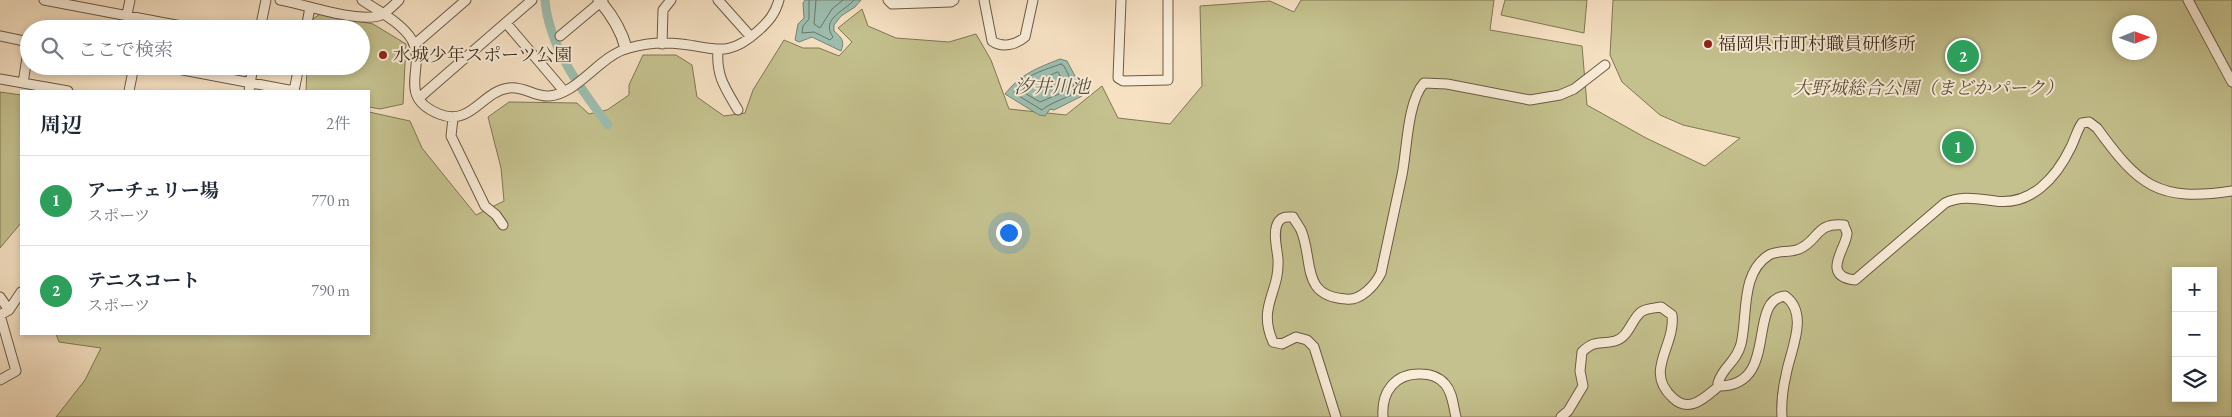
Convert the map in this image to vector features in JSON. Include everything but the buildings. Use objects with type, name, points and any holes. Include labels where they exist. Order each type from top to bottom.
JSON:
[{"type":"street","points":[[44,0],[151,20]]},
{"type":"street","points":[[125,20],[130,0]]},
{"type":"street","points":[[262,20],[266,0]]},
{"type":"street","points":[[280,0],[368,17],[383,14],[399,0]]},
{"type":"street","points":[[362,0],[404,29],[414,45],[416,60],[413,79],[419,98],[431,111],[453,118],[467,115],[495,93],[507,88],[518,87],[539,95],[549,96],[564,91],[593,69],[626,48],[647,43],[681,44],[718,50],[739,46],[770,20],[779,0]]},
{"type":"street","points":[[414,45],[466,0]]},
{"type":"street","points":[[419,98],[532,0]]},
{"type":"street","points":[[662,44],[663,10],[672,0]]},
{"type":"street","points":[[718,0],[751,37]]},
{"type":"street","points":[[888,0],[892,4],[951,2],[954,0]]},
{"type":"street","points":[[984,0],[992,41],[1007,46],[1025,37],[1033,0]]},
{"type":"street","points":[[1121,0],[1118,78],[1123,82],[1168,80],[1168,0]]},
{"type":"street","points":[[2188,0],[2232,82]]},
{"type":"street","points":[[560,36],[601,1],[614,18],[626,48]]},
{"type":"street","points":[[308,20],[310,7]]},
{"type":"street","points":[[506,24],[564,91]]},
{"type":"street","points":[[0,36],[20,41]]},
{"type":"street","points":[[718,50],[717,65],[719,77],[738,110]]},
{"type":"street","points":[[1336,417],[1314,347],[1307,340],[1296,337],[1282,344],[1273,342],[1267,328],[1268,304],[1279,269],[1276,228],[1279,220],[1284,217],[1293,217],[1301,230],[1311,280],[1322,292],[1336,299],[1351,300],[1366,292],[1377,281],[1386,252],[1412,111],[1419,88],[1424,83],[1446,84],[1530,100],[1560,95],[1574,89],[1605,65]]},
{"type":"street","points":[[23,83],[24,75]]},
{"type":"street","points":[[129,90],[132,75]]},
{"type":"street","points":[[200,75],[250,87],[283,90]]},
{"type":"street","points":[[294,90],[297,75]]},
{"type":"street","points":[[0,78],[62,90]]},
{"type":"street","points":[[453,118],[451,136],[484,206],[496,215],[503,226]]},
{"type":"street","points":[[1719,386],[1721,373],[1735,361],[1741,345],[1748,290],[1756,267],[1770,254],[1799,250],[1817,232],[1827,227],[1844,225],[1847,233],[1844,244],[1838,253],[1837,265],[1840,273],[1846,279],[1855,280],[1945,203],[1960,198],[2002,202],[2030,197],[2041,188],[2061,165],[2082,123],[2089,122],[2097,128],[2144,182],[2162,191],[2185,195],[2232,191]]},
{"type":"street","points":[[0,380],[16,370],[0,315],[9,310],[20,294]]},
{"type":"street","points":[[1561,417],[1568,411],[1583,386],[1580,372],[1582,352],[1595,342],[1614,341],[1630,329],[1642,312],[1660,307],[1672,315],[1673,324],[1660,370],[1660,380],[1665,391],[1677,401],[1686,405],[1696,403],[1719,386],[1728,386],[1748,374],[1756,364],[1767,312],[1771,303],[1778,296],[1785,296],[1792,301],[1796,310],[1797,321],[1786,375],[1781,407],[1782,417]]},
{"type":"street","points":[[0,297],[9,310]]},
{"type":"street","points":[[1383,417],[1385,398],[1390,387],[1397,379],[1408,373],[1430,374],[1445,383],[1450,392],[1456,417]]},
{"type":"green space","name":"大野城総合公園（まどかパーク）","points":[[1301,0],[1494,0],[1490,30],[1582,46],[1587,105],[1646,138],[1705,166],[1740,138],[1683,125],[1660,115],[1622,82],[1610,55],[1613,0],[2232,0],[2232,417],[56,417],[85,380],[101,348],[59,342],[56,335],[370,335],[370,112],[410,121],[422,148],[476,215],[504,201],[501,168],[488,117],[509,102],[577,103],[589,114],[607,110],[629,95],[629,85],[643,55],[676,55],[692,65],[697,97],[724,116],[745,113],[753,90],[784,40],[803,48],[819,48],[839,56],[852,42],[838,28],[862,9],[868,26],[896,38],[949,42],[976,34],[991,60],[1009,109],[1066,115],[1102,86],[1118,118],[1170,124],[1202,86],[1200,6],[1270,1],[1294,12]]},
{"type":"green space","points":[[1505,0],[1587,0],[1584,33],[1501,15]]},
{"type":"green space","name":"水城少年スポーツ公園","points":[[320,14],[352,20],[313,20]]},
{"type":"green space","name":"水城少年スポーツ公園","points":[[370,23],[406,44],[403,104],[380,109],[370,107],[370,90],[306,90],[307,75],[370,75]]},
{"type":"green space","points":[[0,92],[20,95],[20,224],[0,248]]},
{"type":"water","points":[[805,0],[861,0],[855,7],[841,16],[834,25],[834,31],[843,42],[841,51],[812,37],[799,42],[795,40],[798,24],[804,18],[803,3]]},
{"type":"water","name":"汐井川池","points":[[1060,59],[1067,61],[1082,89],[1082,96],[1054,110],[1050,109],[1045,116],[1039,115],[1005,94],[1023,77]]},
{"type":"waterway","points":[[545,0],[548,17],[559,50],[577,82],[608,125]]},
{"type":"place","name":"福岡県市町村職員研修所","points":[[1708,44]]},
{"type":"place","name":"水城少年スポーツ公園","points":[[383,55]]},
{"type":"place","name":"テニスコート","points":[[1963,56]]},
{"type":"place","name":"アーチェリー場","points":[[1958,147]]}]
